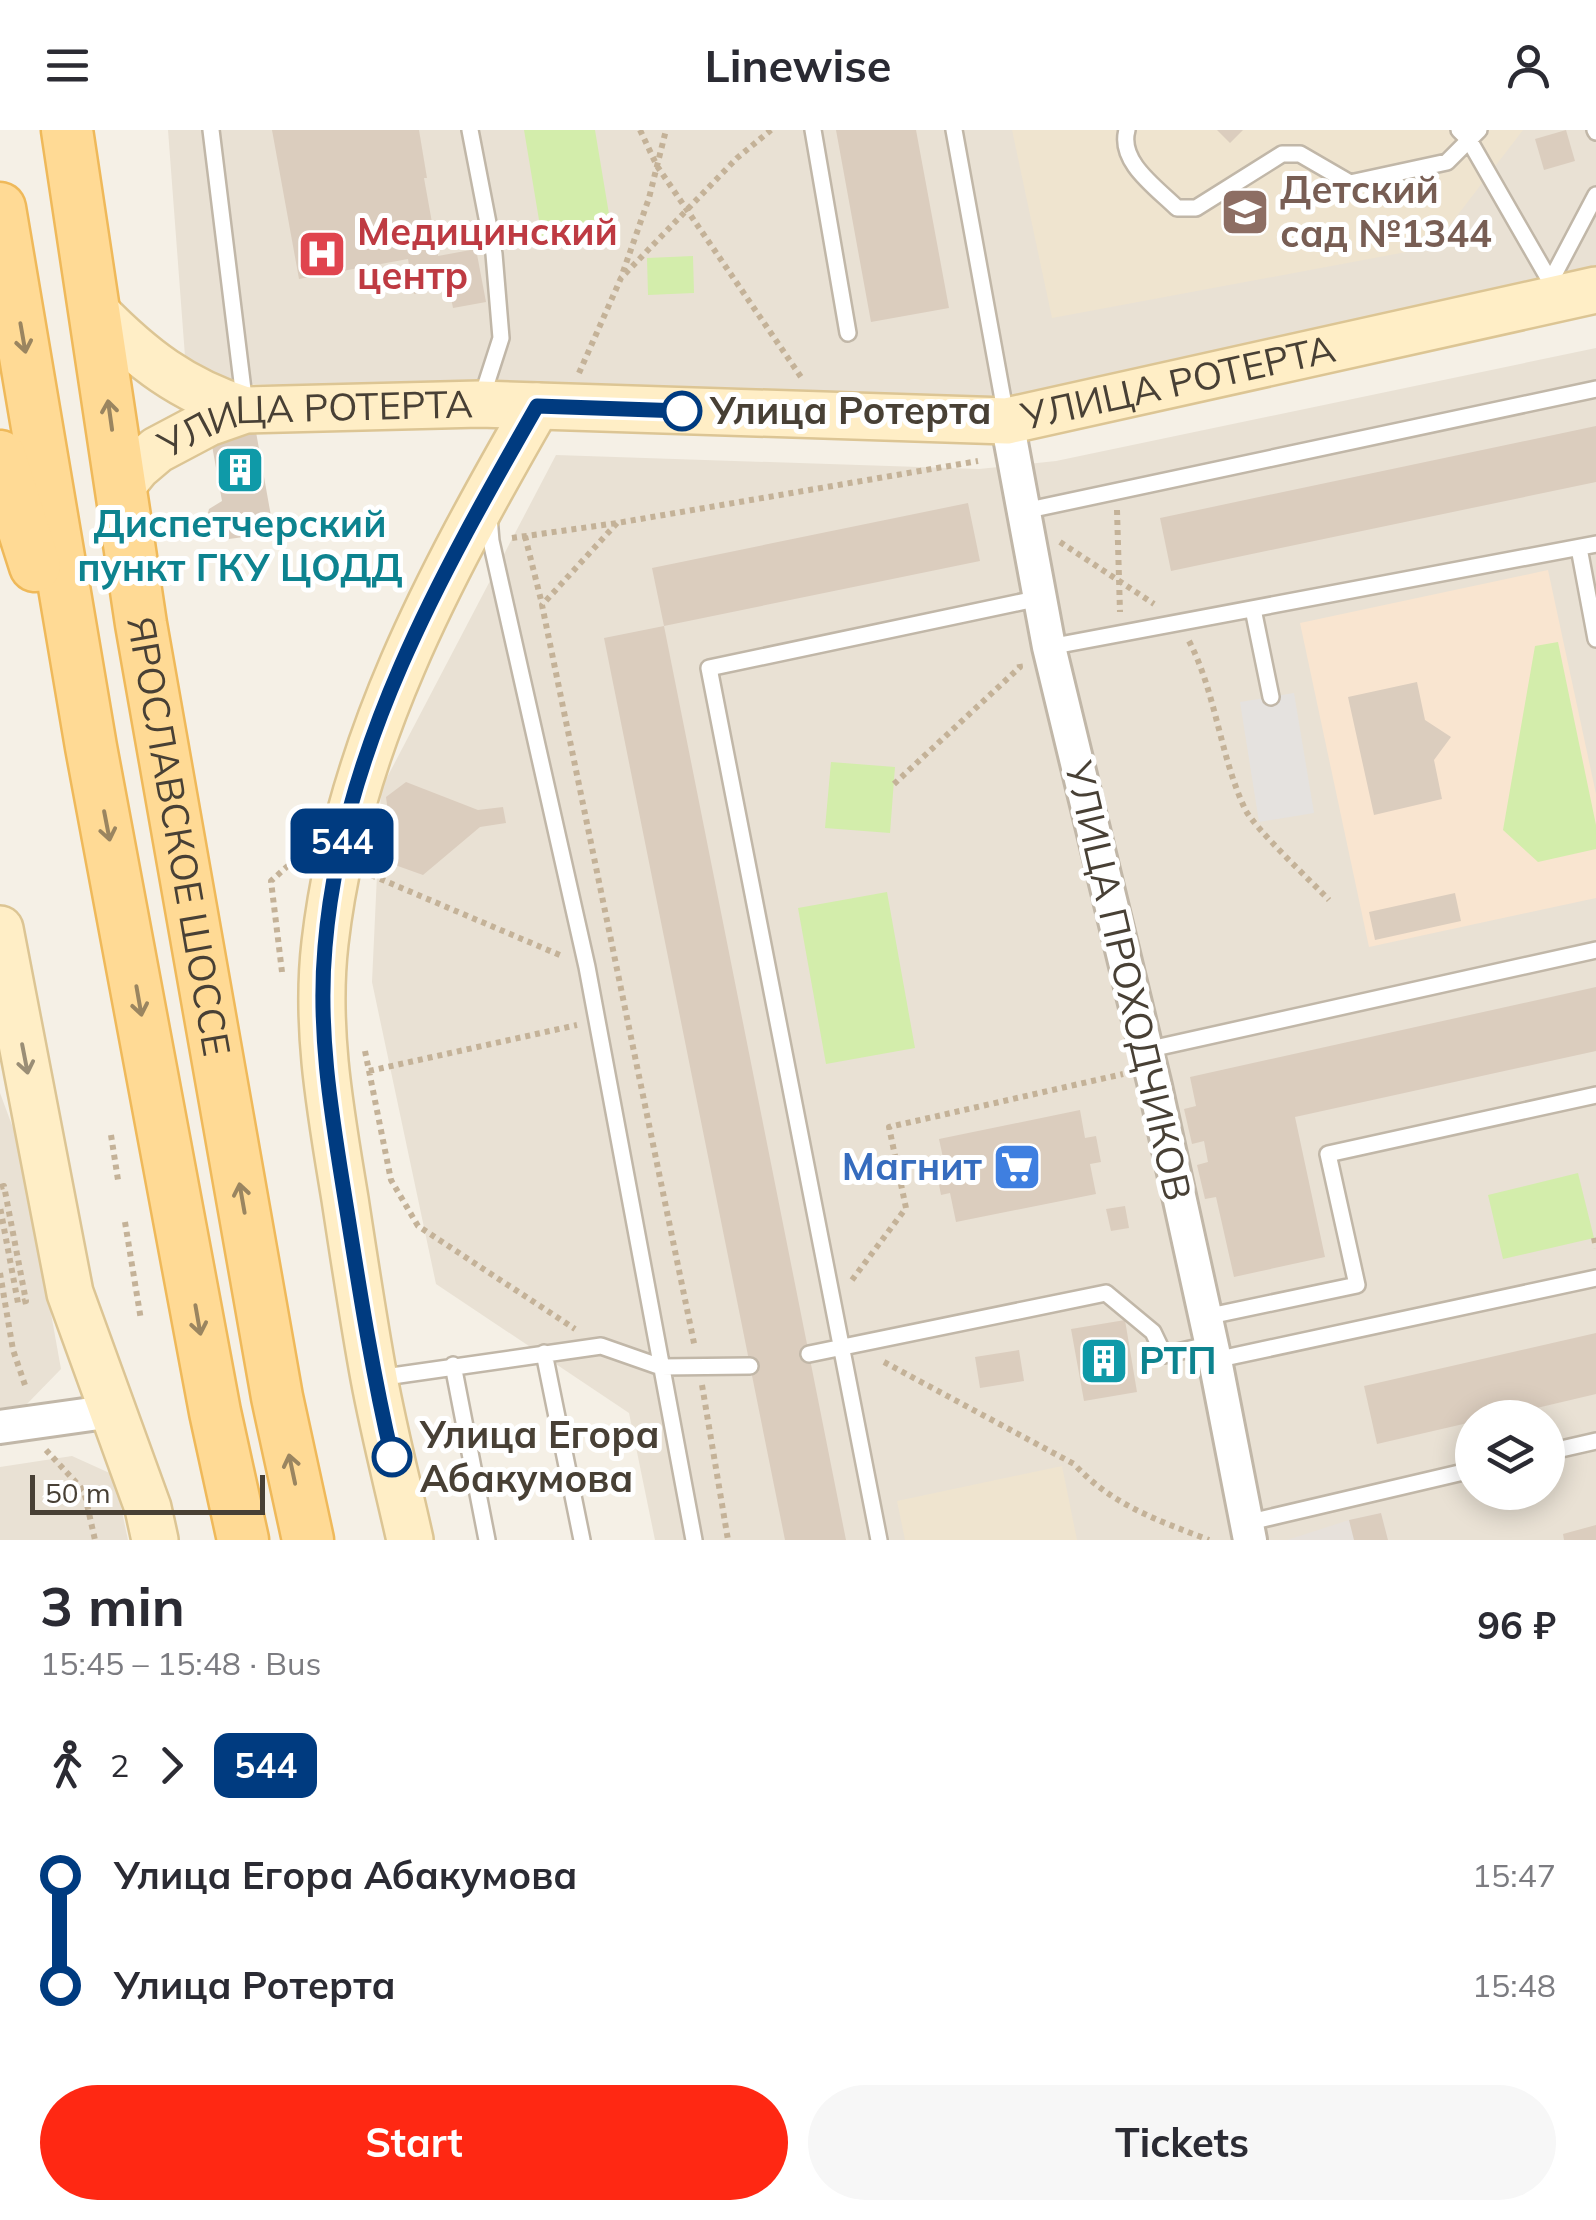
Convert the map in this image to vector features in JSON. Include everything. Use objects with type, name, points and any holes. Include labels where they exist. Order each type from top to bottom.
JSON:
[{"type":"main road","name":"ЯРОСЛАВСКОЕ ШОССЕ","points":[[67,130],[120,488],[277,1398],[308,1540]]},
{"type":"main road","points":[[94,130],[96,312]]},
{"type":"main road","name":"ЯРОСЛАВСКОЕ ШОССЕ","points":[[0,208],[91,747],[215,1412],[243,1540]]},
{"type":"main road","points":[[0,456],[91,747]]},
{"type":"street","name":"УЛИЦА РОТЕРТА","points":[[120,488],[157,450],[196,428],[245,410],[537,406],[997,440],[1544,292],[1596,290]]},
{"type":"street","points":[[96,312],[125,342],[173,380],[206,398],[245,410]]},
{"type":"street","points":[[410,1540],[374,1378],[324,1070],[324,947],[352,797],[411,640],[537,406]]},
{"type":"street","name":"УЛИЦА ПРОХОДЧИКОВ","points":[[997,440],[1025,515],[1025,601],[1049,646],[1138,1061],[1211,1340],[1248,1532]]},
{"type":"street","points":[[0,928],[70,1293],[148,1508],[155,1540]]},
{"type":"street","points":[[0,1427],[114,1412]]},
{"type":"lane","points":[[211,130],[245,410]]},
{"type":"lane","points":[[470,130],[494,254],[501,338],[480,404]]},
{"type":"lane","points":[[813,130],[848,333]]},
{"type":"lane","points":[[954,130],[997,440]]},
{"type":"lane","points":[[1127,130],[1125,138],[1132,163],[1177,208],[1196,208],[1282,154],[1300,154],[1350,183],[1447,162],[1469,133],[1544,292]]},
{"type":"lane","points":[[1544,292],[1596,196]]},
{"type":"lane","points":[[1025,515],[1596,389]]},
{"type":"lane","points":[[487,493],[491,541],[587,967],[694,1540]]},
{"type":"lane","points":[[1049,646],[1596,544]]},
{"type":"lane","points":[[1579,548],[1596,639]]},
{"type":"lane","points":[[879,1540],[847,1346],[833,1305],[709,668],[1025,601]]},
{"type":"lane","points":[[1253,609],[1271,697]]},
{"type":"lane","points":[[1138,1061],[1596,950]]},
{"type":"lane","points":[[809,1354],[1106,1294],[1153,1332],[1164,1354],[1211,1340],[1357,1285],[1328,1154],[1596,1095]]},
{"type":"lane","points":[[1211,1340],[1596,1278]]},
{"type":"lane","points":[[374,1378],[601,1346],[661,1367],[750,1366]]},
{"type":"lane","points":[[544,1354],[582,1540]]},
{"type":"lane","points":[[453,1365],[487,1540]]},
{"type":"lane","points":[[1565,1448],[1596,1441]]},
{"type":"lane","points":[[1248,1532],[1455,1475]]},
{"type":"path","points":[[640,130],[657,166],[807,385]]},
{"type":"path","points":[[622,278],[666,130]]},
{"type":"path","points":[[491,541],[617,523],[997,440]]},
{"type":"path","points":[[1116,492],[1120,634]]},
{"type":"path","points":[[1025,515],[1180,622],[1197,657],[1246,813],[1329,900]]},
{"type":"path","points":[[542,605],[617,523]]},
{"type":"path","points":[[525,536],[698,1367],[728,1540]]},
{"type":"path","points":[[894,784],[1020,667],[1025,601]]},
{"type":"path","points":[[283,979],[270,881],[302,853]]},
{"type":"path","points":[[369,875],[587,967]]},
{"type":"path","points":[[350,1076],[597,1021]]},
{"type":"path","points":[[362,1033],[391,1180],[418,1226],[601,1346]]},
{"type":"path","points":[[833,1305],[906,1208],[889,1128],[1138,1061]]},
{"type":"path","points":[[111,1135],[118,1180]]},
{"type":"path","points":[[0,1187],[4,1186],[26,1301],[18,1303],[0,1207]]},
{"type":"path","points":[[125,1222],[140,1320]]},
{"type":"path","points":[[1594,1238],[1596,1248]]},
{"type":"path","points":[[0,1273],[14,1350],[26,1388]]},
{"type":"path","points":[[847,1346],[1074,1464],[1098,1490],[1209,1540]]},
{"type":"path","points":[[36,1421],[46,1452],[84,1491],[95,1540]]},
{"type":"shaded area","points":[[168,130],[1596,130],[1596,265],[1001,399],[187,383]]},
{"type":"shaded area","name":"Детский сад №1344","points":[[1012,130],[1523,130],[1433,247],[1052,318]]},
{"type":"shaded area","points":[[1596,348],[1596,1540],[655,1540],[629,1413],[436,1284],[372,982],[381,789],[556,455],[979,469],[1056,461]]},
{"type":"shaded area","points":[[1548,570],[1596,794],[1596,898],[1369,947],[1300,623]]},
{"type":"shaded area","points":[[1294,693],[1314,813],[1259,822],[1240,702]]},
{"type":"shaded area","points":[[0,1093],[22,1152],[61,1369],[26,1405],[0,1408]]},
{"type":"shaded area","points":[[72,1456],[114,1475],[128,1540],[0,1540],[0,1467]]},
{"type":"shaded area","points":[[1062,1466],[1077,1540],[905,1540],[897,1501]]},
{"type":"shaded area","points":[[1381,1513],[1388,1540],[1287,1540],[1349,1520]]},
{"type":"green space","points":[[524,130],[595,130],[612,232],[543,244]]},
{"type":"green space","points":[[693,256],[694,293],[648,295],[647,258]]},
{"type":"green space","points":[[1558,642],[1596,825],[1596,849],[1538,862],[1503,830],[1535,646]]},
{"type":"green space","points":[[831,762],[895,767],[890,833],[825,828]]},
{"type":"green space","points":[[887,892],[915,1048],[826,1064],[798,908]]},
{"type":"green space","points":[[1578,1173],[1594,1238],[1503,1259],[1488,1195]]},
{"type":"building","points":[[272,130],[419,130],[438,256],[476,249],[486,302],[453,308],[449,288],[414,294],[408,259],[299,279]]},
{"type":"building","points":[[836,130],[916,130],[949,308],[871,322]]},
{"type":"building","points":[[1217,130],[1243,130],[1230,143]]},
{"type":"building","points":[[1566,130],[1575,161],[1544,170],[1535,139]]},
{"type":"building","points":[[1596,426],[1596,482],[1171,571],[1160,518]]},
{"type":"building","name":"Диспетчерский пункт ГКУ ЦОДД","points":[[256,432],[274,533],[221,540],[208,532],[205,524],[209,509],[222,501],[211,440]]},
{"type":"building","points":[[968,503],[980,561],[664,626],[652,568]]},
{"type":"building","points":[[664,626],[846,1540],[785,1540],[604,638]]},
{"type":"building","points":[[1417,682],[1425,720],[1451,737],[1434,760],[1442,799],[1374,815],[1348,697]]},
{"type":"building","points":[[406,782],[478,810],[503,807],[506,823],[480,827],[423,875],[395,865],[386,797]]},
{"type":"building","points":[[1455,893],[1461,921],[1375,940],[1369,912]]},
{"type":"building","points":[[1596,987],[1596,1051],[1295,1117],[1325,1257],[1234,1277],[1216,1197],[1205,1199],[1197,1165],[1208,1162],[1204,1141],[1192,1144],[1184,1109],[1196,1106],[1190,1077]]},
{"type":"building","points":[[1080,1110],[1085,1138],[1096,1136],[1101,1162],[1090,1164],[1096,1194],[956,1222],[950,1193],[941,1195],[936,1169],[945,1167],[939,1139]]},
{"type":"building","points":[[1125,1206],[1129,1228],[1111,1231],[1106,1209]]},
{"type":"building","name":"РТП","points":[[1125,1320],[1137,1392],[1084,1401],[1071,1329]]},
{"type":"building","points":[[1596,1333],[1596,1394],[1565,1401],[1455,1400],[1455,1426],[1377,1444],[1364,1386]]},
{"type":"building","points":[[1019,1350],[1024,1381],[980,1388],[975,1357]]},
{"type":"building","points":[[1381,1513],[1388,1540],[1354,1540],[1349,1520]]},
{"type":"building","points":[[1596,1525],[1596,1540],[1564,1540],[1563,1534]]},
{"type":"bus line","name":"544","points":[[392,1457],[374,1378],[324,1070],[324,947],[352,797],[411,640],[537,406],[682,411]]},
{"type":"place","name":"Детский сад №1344","points":[[1245,212]]},
{"type":"place","name":"Медицинский центр","points":[[322,254]]},
{"type":"place","name":"Улица Ротерта","points":[[682,411]]},
{"type":"place","name":"Диспетчерский пункт ГКУ ЦОДД","points":[[240,470]]},
{"type":"place","name":"Магнит","points":[[1017,1167]]},
{"type":"place","name":"РТП","points":[[1104,1361]]},
{"type":"place","name":"Улица Егора Абакумова","points":[[392,1457]]}]
